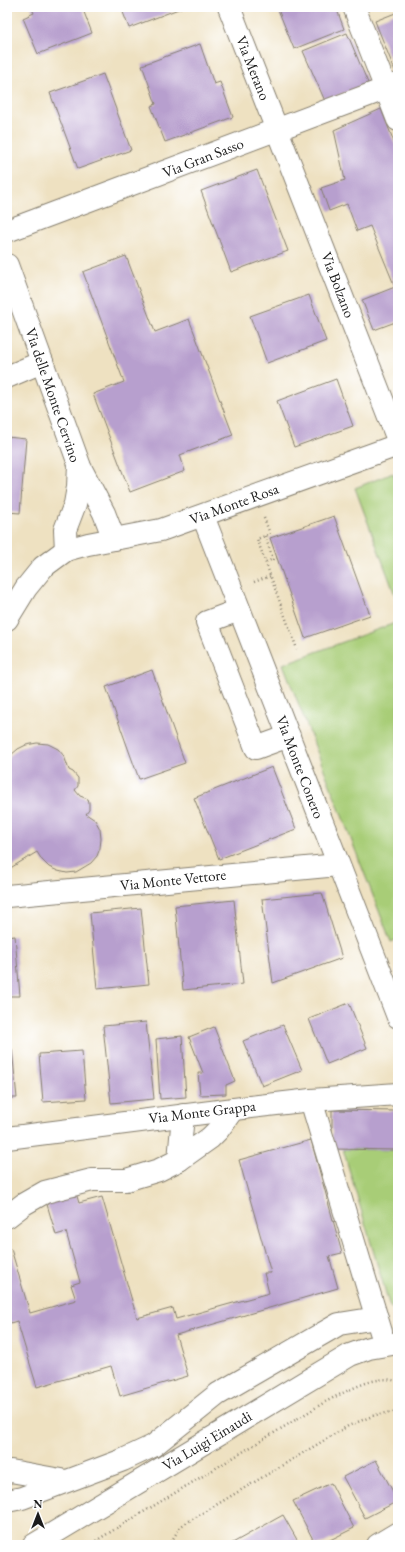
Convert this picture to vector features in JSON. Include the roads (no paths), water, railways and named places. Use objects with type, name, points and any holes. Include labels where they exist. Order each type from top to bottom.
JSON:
[{"type":"street","name":"Via Merano","points":[[229,7],[278,130]]},
{"type":"street","points":[[354,7],[392,86],[398,120]]},
{"type":"street","name":"Via Gran Sasso","points":[[7,231],[392,86]]},
{"type":"street","name":"Via Bolzano","points":[[278,130],[398,440]]},
{"type":"street","name":"Via delle Monte Cervino","points":[[7,265],[79,464],[78,487],[75,504],[65,530],[66,550]]},
{"type":"street","points":[[7,377],[42,362]]},
{"type":"street","name":"Via Monte Rosa","points":[[66,550],[161,530],[398,445]]},
{"type":"street","points":[[79,464],[104,513],[114,539]]},
{"type":"street","name":"Via Monte Conero","points":[[203,516],[398,1017]]},
{"type":"street","points":[[7,619],[26,588],[43,567],[66,550]]},
{"type":"street","points":[[239,610],[207,622],[256,748],[289,736]]},
{"type":"street","name":"Via Monte Vettore","points":[[7,896],[338,864]]},
{"type":"street","name":"Via Monte Grappa","points":[[7,1138],[311,1100],[398,1094]]},
{"type":"street","points":[[311,1100],[377,1318],[394,1347]]},
{"type":"street","points":[[7,1217],[24,1204],[45,1192],[92,1180],[126,1180],[159,1170],[179,1160],[214,1134],[233,1109]]},
{"type":"street","points":[[179,1160],[183,1115]]},
{"type":"street","points":[[7,1501],[22,1498],[66,1482],[123,1460],[153,1446],[218,1394],[339,1324],[377,1318]]},
{"type":"street","name":"Via Luigi Einaudi","points":[[34,1545],[350,1355],[369,1348],[394,1347]]},
{"type":"street","points":[[8,1466],[66,1482]]},
{"type":"street","points":[[378,1545],[398,1533]]}]
